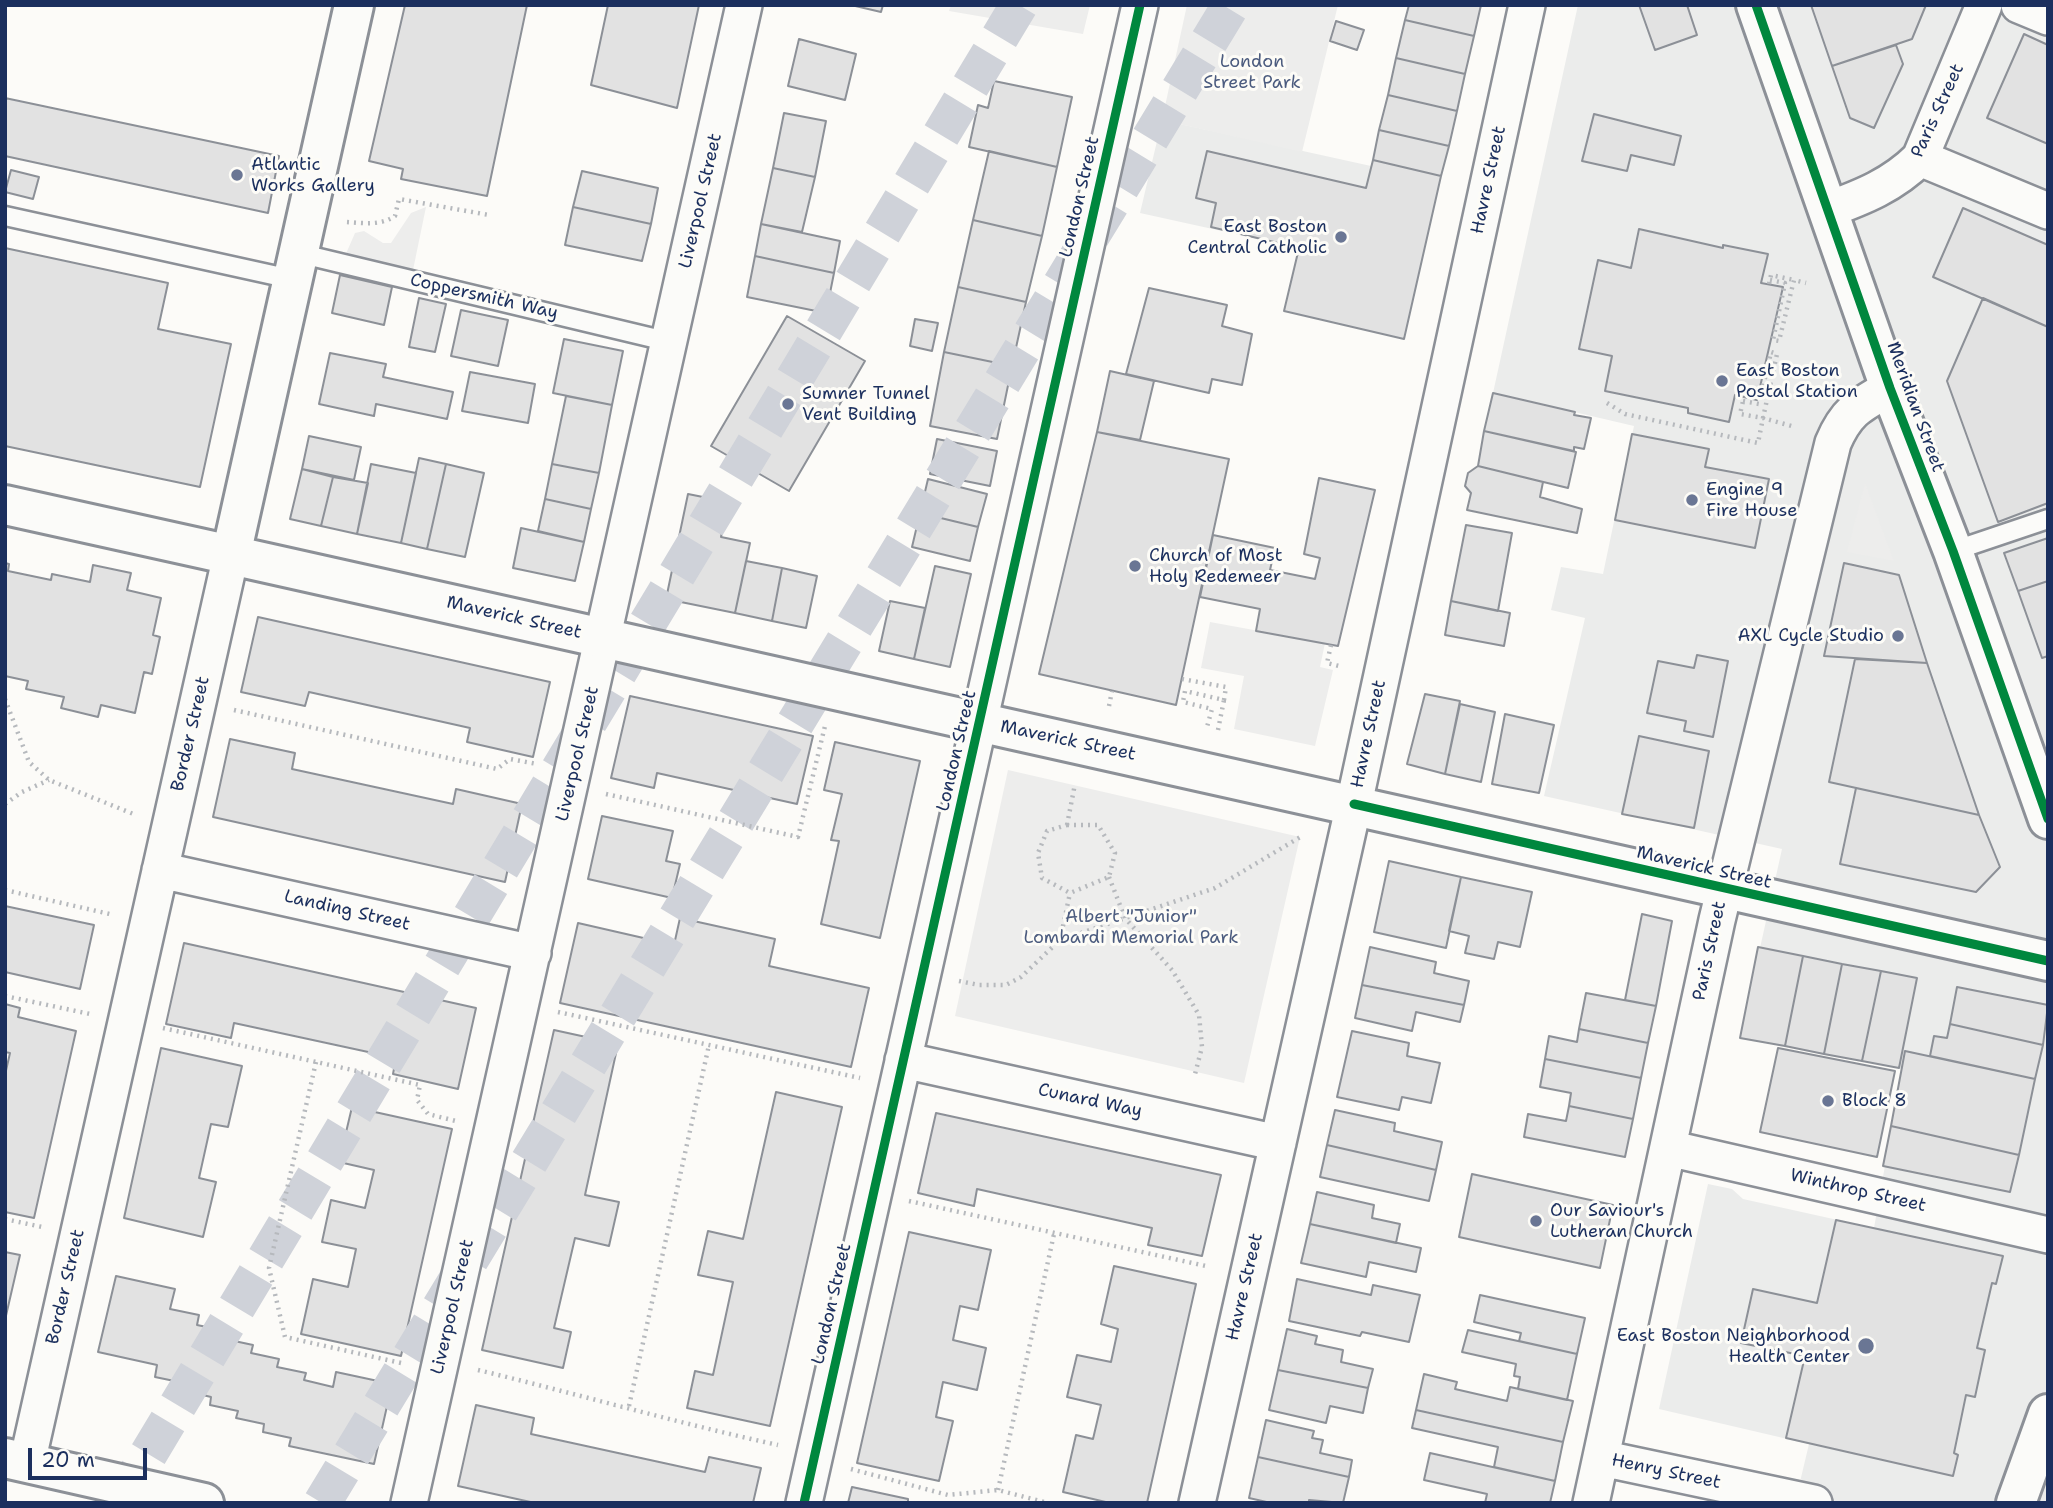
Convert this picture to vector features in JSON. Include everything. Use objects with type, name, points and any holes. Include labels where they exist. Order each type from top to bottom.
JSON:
[{"type":"main road","name":"Border Street","points":[[231,555],[354,5]]},
{"type":"main road","name":"Meridian Street","points":[[1756,5],[1890,388],[1953,551],[2048,819]]},
{"type":"main road","name":"Maverick Street","points":[[5,505],[2048,961]]},
{"type":"main road","points":[[2016,1503],[2048,1415]]},
{"type":"main road","points":[[16,1461],[204,1503]]},
{"type":"street","name":"Liverpool Street","points":[[409,1503],[744,5]]},
{"type":"street","name":"London Street","points":[[804,1503],[1140,5]]},
{"type":"street","name":"Havre Street","points":[[1197,1503],[1354,804],[1527,5]]},
{"type":"street","name":"Paris Street","points":[[1827,209],[1873,193],[1901,177],[1920,158],[1984,5]]},
{"type":"street","points":[[2019,5],[2048,17]]},
{"type":"street","points":[[1920,158],[2048,211]]},
{"type":"street","name":"Paris Street","points":[[1591,1503],[1724,889],[1833,443],[1843,420],[1854,408],[1890,388]]},
{"type":"street","name":"Border Street","points":[[16,1461],[160,870],[231,555]]},
{"type":"street","name":"Landing Street","points":[[160,870],[533,953]]},
{"type":"street","name":"Cunard Way","points":[[903,1060],[1278,1143]]},
{"type":"street","name":"Winthrop Street","points":[[1668,1148],[2048,1235]]},
{"type":"street","name":"Henry Street","points":[[1601,1458],[1814,1503]]},
{"type":"lane","name":"Coppersmith Way","points":[[5,216],[294,266],[670,342]]},
{"type":"lane","points":[[1953,551],[2048,519]]},
{"type":"path","points":[[347,222],[371,224],[388,220],[395,216],[399,199],[489,215]]},
{"type":"path","points":[[1794,280],[1779,341],[1773,340],[1786,283],[1769,282],[1771,275],[1794,280],[1806,283]]},
{"type":"path","points":[[1607,403],[1625,414],[1758,443],[1763,418],[1777,354],[1771,352],[1759,404],[1744,399],[1740,414],[1763,418],[1795,427]]},
{"type":"path","points":[[1331,645],[1327,663],[1343,667]]},
{"type":"path","points":[[1182,679],[1226,687],[1218,730]]},
{"type":"path","points":[[1109,706],[1112,691]]},
{"type":"path","points":[[1207,727],[1212,709],[1183,702],[1185,691],[1224,700]]},
{"type":"path","points":[[5,699],[29,762],[50,780],[140,817]]},
{"type":"path","points":[[230,709],[496,769],[510,759],[544,765]]},
{"type":"path","points":[[606,794],[798,837],[826,722]]},
{"type":"path","points":[[1067,825],[1076,776]]},
{"type":"path","points":[[5,804],[22,792],[50,780]]},
{"type":"path","points":[[1070,893],[1042,878],[1038,853],[1047,831],[1067,825],[1098,825],[1115,853],[1109,877],[1125,918],[1172,970],[1199,1014],[1202,1047],[1194,1078]]},
{"type":"path","points":[[955,980],[979,985],[1006,985],[1021,977],[1060,940],[1215,888],[1308,832]]},
{"type":"path","points":[[1070,893],[1109,877]]},
{"type":"path","points":[[5,890],[118,916]]},
{"type":"path","points":[[1060,940],[1070,893]]},
{"type":"path","points":[[5,996],[96,1015]]},
{"type":"path","points":[[557,1012],[863,1079]]},
{"type":"path","points":[[159,1027],[420,1085],[417,1100],[428,1114],[466,1123]]},
{"type":"path","points":[[629,1406],[709,1045]]},
{"type":"path","points":[[316,1062],[269,1268],[285,1337],[412,1366]]},
{"type":"path","points":[[908,1201],[1206,1266]]},
{"type":"path","points":[[5,1219],[49,1229]]},
{"type":"path","points":[[998,1490],[1054,1234]]},
{"type":"path","points":[[477,1370],[629,1406],[699,1428],[784,1446]]},
{"type":"path","points":[[850,1469],[948,1495],[998,1490],[1048,1503]]},
{"type":"shaded area","points":[[1578,5],[2048,5],[2048,1503],[1795,1503],[1809,1444],[1659,1409],[1708,1184],[1732,1189],[1743,1199],[1874,1228],[1902,1069],[1740,1038],[1782,849],[1544,796],[1585,618],[1551,610],[1561,567],[1603,574],[1634,426],[1493,393]]},
{"type":"shaded area","name":"East Boston Central Catholic","points":[[1162,120],[1371,166],[1373,160],[1441,176],[1404,339],[1284,311],[1299,248],[1140,213]]},
{"type":"green space","points":[[951,5],[1090,5],[1083,34],[949,11]]},
{"type":"green space","name":"London Street Park","points":[[1187,5],[1338,5],[1302,152],[1162,120]]},
{"type":"green space","points":[[426,207],[413,270],[345,256],[355,233],[364,231],[383,243],[391,243],[411,213]]},
{"type":"green space","points":[[1865,483],[1894,561],[1847,552]]},
{"type":"green space","points":[[1210,622],[1325,643],[1320,667],[1333,670],[1315,746],[1234,729],[1244,676],[1201,668]]},
{"type":"green space","name":"Albert \"Junior\" Lombardi Memorial Park","points":[[1008,770],[1300,837],[1244,1083],[955,1016]]},
{"type":"building","points":[[405,5],[527,5],[487,196],[401,179],[403,169],[369,161]]},
{"type":"building","points":[[608,5],[699,5],[677,108],[591,85]]},
{"type":"building","points":[[851,5],[883,5],[881,12]]},
{"type":"building","points":[[1409,5],[1481,5],[1474,36],[1405,20]]},
{"type":"building","points":[[1639,5],[1687,5],[1697,35],[1655,50]]},
{"type":"building","points":[[1811,5],[1926,5],[1912,39],[1832,66]]},
{"type":"building","points":[[1405,20],[1474,36],[1465,74],[1396,58]]},
{"type":"building","points":[[1336,21],[1364,30],[1357,50],[1330,41]]},
{"type":"building","points":[[2024,34],[2048,45],[2048,144],[1987,118]]},
{"type":"building","points":[[799,39],[856,54],[845,100],[788,86]]},
{"type":"building","points":[[1896,45],[1903,64],[1874,128],[1850,118],[1832,66]]},
{"type":"building","points":[[1396,58],[1465,74],[1457,111],[1388,95]]},
{"type":"building","points":[[994,81],[1072,97],[1057,167],[969,147],[978,105],[988,108]]},
{"type":"building","points":[[1388,95],[1457,111],[1449,146],[1379,130]]},
{"type":"building","points":[[5,98],[279,156],[268,213],[5,156]]},
{"type":"building","points":[[784,113],[826,121],[815,177],[773,168]]},
{"type":"building","points":[[1594,114],[1681,136],[1674,165],[1631,155],[1627,171],[1582,161]]},
{"type":"building","points":[[1379,130],[1449,146],[1441,176],[1373,160]]},
{"type":"building","points":[[989,151],[1057,167],[1042,236],[973,220]]},
{"type":"building","name":"East Boston Central Catholic","points":[[1207,151],[1366,188],[1373,160],[1441,176],[1404,339],[1284,311],[1299,248],[1211,227],[1216,203],[1196,198]]},
{"type":"building","points":[[773,168],[815,177],[802,232],[761,224]]},
{"type":"building","points":[[11,170],[39,177],[33,199],[5,192]]},
{"type":"building","points":[[582,171],[658,188],[651,224],[573,207]]},
{"type":"building","points":[[573,207],[651,224],[642,261],[565,245]]},
{"type":"building","points":[[1963,208],[2048,245],[2048,327],[1933,277]]},
{"type":"building","points":[[973,220],[1042,236],[1026,302],[958,287]]},
{"type":"building","points":[[761,224],[840,241],[834,273],[755,256]]},
{"type":"building","points":[[1639,229],[1723,248],[1723,245],[1768,254],[1761,283],[1783,287],[1757,400],[1735,395],[1729,422],[1688,413],[1688,408],[1605,391],[1612,356],[1579,349],[1598,260],[1631,268]]},
{"type":"building","points":[[5,248],[168,283],[158,329],[231,344],[200,487],[5,446]]},
{"type":"building","points":[[755,256],[834,273],[826,313],[747,297]]},
{"type":"building","points":[[340,275],[392,287],[384,325],[332,313]]},
{"type":"building","points":[[958,287],[1026,302],[1012,366],[944,352]]},
{"type":"building","points":[[1149,288],[1227,305],[1222,326],[1252,334],[1242,385],[1212,379],[1209,393],[1126,374]]},
{"type":"building","points":[[419,298],[446,304],[435,352],[409,347]]},
{"type":"building","points":[[1983,298],[2048,327],[2048,503],[1998,522],[1947,381]]},
{"type":"building","points":[[461,310],[508,320],[498,366],[451,356]]},
{"type":"building","name":"Sumner Tunnel Vent Building","points":[[787,316],[865,361],[789,491],[711,446]]},
{"type":"building","points":[[915,319],[938,323],[932,351],[910,346]]},
{"type":"building","points":[[564,339],[623,351],[612,405],[553,393]]},
{"type":"building","points":[[944,352],[1012,366],[997,439],[930,426]]},
{"type":"building","points":[[330,353],[386,364],[383,377],[453,392],[447,419],[376,404],[374,416],[319,404]]},
{"type":"building","points":[[1110,371],[1154,381],[1140,440],[1097,432]]},
{"type":"building","points":[[470,372],[535,384],[528,423],[462,411]]},
{"type":"building","points":[[1493,393],[1591,418],[1584,449],[1574,447],[1574,451],[1484,431]]},
{"type":"building","points":[[566,396],[612,405],[599,473],[552,464]]},
{"type":"building","points":[[1484,431],[1576,452],[1568,488],[1478,466]]},
{"type":"building","name":"Church of Most Holy Redemeer","points":[[1097,432],[1229,459],[1176,705],[1039,674]]},
{"type":"building","name":"Engine 9 Fire House","points":[[1632,434],[1709,449],[1705,467],[1769,479],[1755,548],[1615,520]]},
{"type":"building","points":[[309,436],[361,447],[354,480],[302,469]]},
{"type":"building","points":[[937,439],[997,451],[990,486],[930,474]]},
{"type":"building","points":[[419,458],[446,464],[427,549],[401,543]]},
{"type":"building","points":[[371,464],[416,473],[401,543],[357,534]]},
{"type":"building","points":[[446,464],[484,473],[465,557],[427,549]]},
{"type":"building","points":[[552,464],[599,473],[591,509],[545,499]]},
{"type":"building","points":[[1478,466],[1543,482],[1540,497],[1582,509],[1577,533],[1467,510],[1471,493],[1465,486],[1468,473]]},
{"type":"building","points":[[302,469],[333,477],[321,526],[290,519]]},
{"type":"building","points":[[333,477],[368,483],[357,534],[321,526]]},
{"type":"building","points":[[1319,478],[1375,490],[1338,646],[1256,631],[1260,609],[1200,597],[1213,535],[1275,548],[1270,570],[1315,579],[1320,558],[1304,554]]},
{"type":"building","points":[[928,479],[987,494],[978,527],[920,513]]},
{"type":"building","points":[[688,494],[728,502],[721,537],[750,543],[735,613],[666,599]]},
{"type":"building","points":[[545,499],[591,509],[584,542],[538,531]]},
{"type":"building","points":[[920,513],[978,527],[970,561],[912,547]]},
{"type":"building","points":[[1466,525],[1512,533],[1498,611],[1451,601]]},
{"type":"building","points":[[521,528],[584,542],[575,581],[513,568]]},
{"type":"building","points":[[2048,538],[2048,581],[2018,591],[2004,553]]},
{"type":"building","points":[[746,561],[782,568],[772,621],[735,613]]},
{"type":"building","points":[[5,563],[9,564],[8,571],[51,580],[52,574],[90,582],[93,565],[131,573],[127,590],[161,598],[153,635],[160,637],[152,674],[144,672],[135,713],[101,705],[98,717],[61,708],[64,697],[26,689],[28,681],[5,676]]},
{"type":"building","points":[[1844,563],[1899,575],[1927,663],[1824,656]]},
{"type":"building","points":[[935,566],[971,574],[950,667],[914,659]]},
{"type":"building","points":[[782,568],[817,576],[806,628],[772,621]]},
{"type":"building","points":[[2048,581],[2048,656],[2042,658],[2018,591]]},
{"type":"building","points":[[890,601],[925,608],[914,659],[879,651]]},
{"type":"building","points":[[1451,601],[1510,613],[1504,646],[1445,635]]},
{"type":"building","points":[[258,617],[550,682],[533,757],[467,742],[470,728],[309,692],[305,706],[241,692]]},
{"type":"building","points":[[1697,655],[1728,661],[1713,737],[1684,731],[1686,721],[1647,713],[1658,661],[1694,668]]},
{"type":"building","points":[[1855,659],[1927,663],[1979,815],[1829,782]]},
{"type":"building","points":[[1425,694],[1460,701],[1445,774],[1407,764]]},
{"type":"building","points":[[630,696],[813,736],[797,804],[657,773],[654,788],[611,778]]},
{"type":"building","points":[[1460,704],[1495,712],[1481,782],[1445,774]]},
{"type":"building","points":[[1505,714],[1554,725],[1539,793],[1492,784]]},
{"type":"building","points":[[1639,736],[1709,751],[1694,828],[1622,814]]},
{"type":"building","points":[[230,739],[295,753],[292,769],[453,804],[456,789],[522,804],[505,882],[213,817]]},
{"type":"building","points":[[835,742],[920,761],[880,938],[821,924],[839,841],[831,840],[842,794],[824,790]]},
{"type":"building","points":[[1856,788],[1979,815],[2000,867],[1976,892],[1840,864]]},
{"type":"building","points":[[602,816],[673,831],[666,861],[680,864],[672,898],[588,879]]},
{"type":"building","points":[[1389,861],[1461,877],[1446,948],[1374,932]]},
{"type":"building","points":[[1461,877],[1532,892],[1520,947],[1498,942],[1494,959],[1465,953],[1469,936],[1449,931]]},
{"type":"building","points":[[5,906],[94,925],[80,989],[5,972]]},
{"type":"building","points":[[1642,914],[1672,921],[1656,1006],[1625,1000]]},
{"type":"building","points":[[680,918],[775,939],[769,966],[869,988],[851,1067],[560,1003],[578,923],[674,945]]},
{"type":"building","points":[[184,943],[476,1008],[458,1089],[393,1074],[396,1058],[234,1023],[231,1038],[166,1024]]},
{"type":"building","points":[[1370,947],[1436,962],[1434,973],[1469,981],[1464,1005],[1362,985]]},
{"type":"building","points":[[1758,947],[1803,956],[1785,1046],[1740,1038]]},
{"type":"building","points":[[1803,956],[1842,964],[1824,1054],[1785,1046]]},
{"type":"building","points":[[1842,964],[1881,971],[1862,1061],[1824,1054]]},
{"type":"building","points":[[1881,971],[1917,978],[1899,1068],[1862,1061]]},
{"type":"building","points":[[1362,985],[1464,1005],[1460,1022],[1416,1012],[1412,1031],[1355,1018]]},
{"type":"building","points":[[1957,987],[2048,1005],[2043,1045],[1950,1024]]},
{"type":"building","points":[[1586,993],[1656,1006],[1648,1043],[1579,1029]]},
{"type":"building","points":[[5,1004],[20,1008],[18,1017],[76,1031],[34,1218],[5,1212],[5,1075],[10,1053],[5,1052]]},
{"type":"building","points":[[1950,1024],[2043,1045],[2035,1079],[1930,1056],[1934,1036],[1947,1038]]},
{"type":"building","points":[[1579,1029],[1648,1043],[1641,1078],[1545,1059],[1549,1036],[1577,1042]]},
{"type":"building","points":[[554,1030],[618,1044],[585,1195],[619,1202],[609,1246],[575,1238],[554,1328],[571,1332],[563,1368],[482,1350]]},
{"type":"building","points":[[1352,1031],[1409,1043],[1407,1056],[1440,1063],[1431,1103],[1402,1097],[1399,1110],[1337,1097]]},
{"type":"building","points":[[161,1048],[242,1066],[228,1127],[211,1124],[199,1178],[216,1182],[203,1237],[124,1218]]},
{"type":"building","name":"Block 8","points":[[1778,1048],[1895,1071],[1877,1157],[1760,1132]]},
{"type":"building","points":[[1905,1051],[2035,1079],[2019,1155],[1891,1126]]},
{"type":"building","points":[[1545,1059],[1641,1078],[1633,1119],[1569,1106],[1571,1093],[1540,1087]]},
{"type":"building","points":[[776,1092],[842,1107],[770,1426],[687,1408],[695,1371],[713,1375],[733,1282],[698,1275],[708,1231],[743,1239]]},
{"type":"building","points":[[1569,1106],[1633,1119],[1625,1157],[1524,1137],[1528,1114],[1566,1121]]},
{"type":"building","points":[[352,1107],[452,1129],[401,1356],[301,1334],[313,1279],[348,1287],[356,1249],[322,1242],[331,1200],[365,1208],[374,1170],[339,1162]]},
{"type":"building","points":[[1335,1110],[1395,1123],[1394,1131],[1442,1142],[1436,1170],[1327,1145]]},
{"type":"building","points":[[936,1113],[1221,1175],[1202,1256],[1148,1245],[1152,1228],[977,1189],[974,1206],[918,1193]]},
{"type":"building","points":[[1891,1126],[2019,1155],[2010,1192],[1883,1166]]},
{"type":"building","points":[[1327,1145],[1436,1170],[1429,1201],[1320,1177]]},
{"type":"building","name":"Our Saviour's Lutheran Church","points":[[1472,1174],[1613,1205],[1600,1268],[1459,1237]]},
{"type":"building","points":[[1317,1192],[1374,1205],[1372,1218],[1400,1224],[1396,1243],[1310,1224]]},
{"type":"building","name":"East Boston Neighborhood Health Center","points":[[1836,1220],[2003,1256],[1996,1284],[1992,1283],[1977,1348],[1985,1350],[1975,1397],[1966,1395],[1954,1453],[1958,1455],[1953,1476],[1786,1438],[1805,1356],[1741,1343],[1753,1289],[1817,1303]]},
{"type":"building","points":[[1310,1224],[1421,1248],[1416,1272],[1369,1262],[1366,1277],[1301,1263]]},
{"type":"building","points":[[909,1232],[991,1250],[978,1310],[960,1306],[953,1340],[986,1348],[977,1390],[943,1382],[936,1417],[953,1421],[939,1481],[857,1463]]},
{"type":"building","points":[[5,1252],[20,1255],[5,1320]]},
{"type":"building","points":[[1114,1266],[1196,1284],[1147,1503],[1110,1503],[1063,1492],[1076,1435],[1093,1439],[1101,1405],[1067,1397],[1077,1355],[1111,1362],[1118,1329],[1101,1324]]},
{"type":"building","points":[[116,1276],[175,1289],[170,1309],[199,1315],[197,1325],[226,1331],[225,1339],[253,1345],[251,1353],[279,1359],[277,1367],[306,1373],[304,1380],[333,1387],[336,1372],[392,1384],[374,1464],[289,1446],[291,1438],[263,1432],[264,1424],[236,1418],[238,1411],[210,1405],[211,1397],[182,1390],[184,1383],[155,1377],[157,1365],[98,1352]]},
{"type":"building","points":[[1297,1279],[1371,1295],[1373,1285],[1420,1295],[1409,1342],[1362,1332],[1360,1336],[1289,1321]]},
{"type":"building","points":[[1480,1295],[1585,1318],[1577,1354],[1519,1341],[1521,1333],[1474,1322]]},
{"type":"building","points":[[1287,1329],[1317,1336],[1315,1344],[1343,1350],[1341,1362],[1373,1369],[1368,1388],[1278,1370]]},
{"type":"building","points":[[1468,1330],[1577,1354],[1567,1400],[1518,1389],[1520,1377],[1514,1376],[1516,1364],[1462,1352]]},
{"type":"building","points":[[1278,1370],[1368,1388],[1363,1413],[1330,1406],[1326,1423],[1269,1410]]},
{"type":"building","points":[[1424,1374],[1457,1382],[1455,1389],[1507,1401],[1510,1387],[1573,1401],[1563,1442],[1416,1410]]},
{"type":"building","points":[[476,1405],[534,1418],[531,1434],[705,1472],[709,1457],[761,1468],[753,1503],[535,1503],[458,1486]]},
{"type":"building","points":[[1416,1410],[1563,1442],[1555,1481],[1494,1467],[1498,1447],[1412,1428]]},
{"type":"building","points":[[1266,1420],[1314,1431],[1312,1438],[1323,1440],[1320,1453],[1352,1460],[1349,1477],[1258,1457]]},
{"type":"building","points":[[1430,1453],[1555,1481],[1550,1503],[1485,1503],[1487,1494],[1424,1480]]},
{"type":"building","points":[[1258,1457],[1349,1477],[1343,1503],[1309,1500],[1309,1503],[1271,1503],[1249,1498]]},
{"type":"building","points":[[852,1487],[908,1499],[908,1503],[848,1503]]},
{"type":"tunnel","points":[[119,1503],[1019,5]]},
{"type":"tunnel","points":[[322,1503],[1231,5]]},
{"type":"cycle path","points":[[804,1503],[1140,5]]},
{"type":"cycle path","points":[[1756,5],[1890,388],[1953,551],[2048,819]]},
{"type":"cycle path","points":[[1354,804],[2048,961]]},
{"type":"place","name":"Atlantic Works Gallery","points":[[237,175]]},
{"type":"place","name":"East Boston Central Catholic","points":[[1341,237]]},
{"type":"place","name":"East Boston Postal Station","points":[[1722,381]]},
{"type":"place","name":"Sumner Tunnel Vent Building","points":[[788,404]]},
{"type":"place","name":"Engine 9 Fire House","points":[[1692,500]]},
{"type":"place","name":"Church of Most Holy Redemeer","points":[[1135,566]]},
{"type":"place","name":"AXL Cycle Studio","points":[[1898,636]]},
{"type":"place","name":"Block 8","points":[[1828,1101]]},
{"type":"place","name":"Our Saviour's Lutheran Church","points":[[1536,1221]]},
{"type":"place","name":"East Boston Neighborhood Health Center","points":[[1866,1346]]}]
